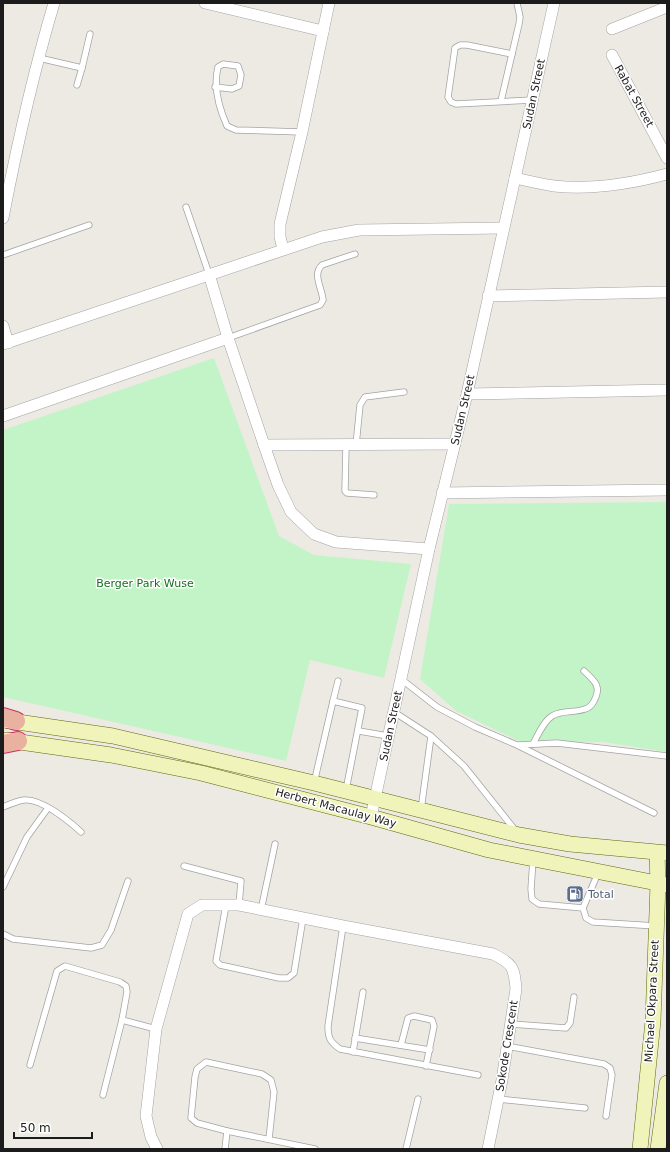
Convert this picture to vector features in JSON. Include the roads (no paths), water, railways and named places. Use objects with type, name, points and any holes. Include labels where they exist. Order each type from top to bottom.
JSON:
[{"type":"main road","name":"Herbert Macaulay Way","points":[[7,719],[113,736],[314,783],[519,835],[570,844],[662,853]]},
{"type":"main road","name":"Herbert Macaulay Way","points":[[8,742],[111,756],[201,773],[371,817],[489,850],[663,885]]},
{"type":"main road","name":"Michael Okpara Street","points":[[640,1149],[653,1021],[656,926],[663,885],[662,853]]},
{"type":"main road","points":[[658,1149],[667,1083]]},
{"type":"street","points":[[3,218],[16,151],[38,58],[54,3]]},
{"type":"street","points":[[205,3],[323,31]]},
{"type":"street","points":[[283,249],[280,237],[280,224],[302,132],[329,3]]},
{"type":"street","name":"Sudan Street","points":[[371,817],[429,549],[467,394],[554,3]]},
{"type":"street","points":[[612,29],[667,7]]},
{"type":"street","name":"Rabat Street","points":[[612,54],[667,158]]},
{"type":"street","points":[[515,178],[555,186],[599,187],[636,182],[667,174]]},
{"type":"street","points":[[3,326],[5,344],[322,237],[359,230],[503,228]]},
{"type":"street","points":[[209,274],[228,338],[264,445],[278,485],[292,512],[314,534],[336,542],[429,549]]},
{"type":"street","points":[[488,296],[667,292]]},
{"type":"street","points":[[3,416],[228,338]]},
{"type":"street","points":[[467,394],[667,390]]},
{"type":"street","points":[[264,445],[455,444]]},
{"type":"street","points":[[442,493],[667,490]]},
{"type":"street","points":[[157,1149],[151,1138],[146,1116],[156,1029],[188,914],[202,905],[239,905],[343,926]]},
{"type":"street","name":"Sokode Crescent","points":[[343,926],[493,954],[508,962],[514,974],[516,989],[508,1046],[488,1149]]},
{"type":"lane","points":[[501,101],[520,16],[517,3]]},
{"type":"lane","points":[[77,85],[90,34]]},
{"type":"lane","points":[[512,54],[467,45],[460,45],[455,48],[448,96],[451,102],[456,104],[532,100]]},
{"type":"lane","points":[[38,58],[82,68]]},
{"type":"lane","points":[[215,87],[232,89],[239,86],[241,75],[238,66],[223,64],[218,67],[215,87],[227,126],[236,130],[302,132]]},
{"type":"lane","points":[[186,207],[209,274]]},
{"type":"lane","points":[[3,255],[90,225]]},
{"type":"lane","points":[[228,338],[320,305],[323,300],[316,275],[318,269],[322,265],[356,254]]},
{"type":"lane","points":[[374,495],[347,493],[345,491],[351,445],[360,406],[365,397],[404,392]]},
{"type":"lane","points":[[533,744],[546,721],[552,717],[559,713],[586,709],[592,705],[598,695],[598,687],[595,681],[584,671]]},
{"type":"lane","points":[[401,679],[437,707],[475,727],[517,745],[654,813]]},
{"type":"lane","points":[[314,783],[338,681]]},
{"type":"lane","points":[[333,701],[362,708],[359,731],[346,791]]},
{"type":"lane","points":[[394,712],[431,736],[464,766],[519,835]]},
{"type":"lane","points":[[359,731],[388,736]]},
{"type":"lane","points":[[421,810],[431,736]]},
{"type":"lane","points":[[517,745],[557,743],[667,756]]},
{"type":"lane","points":[[3,807],[26,799],[38,802],[68,820],[81,832]]},
{"type":"lane","points":[[3,886],[27,837],[48,808]]},
{"type":"lane","points":[[261,910],[275,844]]},
{"type":"lane","points":[[533,860],[531,889],[532,899],[539,904],[583,908]]},
{"type":"lane","points":[[184,866],[241,881],[239,905]]},
{"type":"lane","points":[[599,871],[583,908],[586,918],[592,922],[656,926]]},
{"type":"lane","points":[[3,934],[13,939],[91,948],[102,945],[111,930],[128,881]]},
{"type":"lane","points":[[226,904],[216,961],[220,965],[279,978],[288,978],[294,973],[303,918]]},
{"type":"lane","points":[[343,926],[328,1035],[331,1043],[340,1049],[353,1052],[478,1075]]},
{"type":"lane","points":[[30,1065],[57,971],[65,966],[120,982],[126,986],[127,992],[122,1020],[103,1095]]},
{"type":"lane","points":[[353,1052],[363,992]]},
{"type":"lane","points":[[511,1024],[566,1028],[570,1023],[574,996]]},
{"type":"lane","points":[[401,1045],[406,1020],[414,1016],[434,1022],[426,1066]]},
{"type":"lane","points":[[122,1020],[156,1029]]},
{"type":"lane","points":[[356,1038],[430,1050]]},
{"type":"lane","points":[[508,1046],[604,1064],[610,1068],[612,1075],[606,1116]]},
{"type":"lane","points":[[269,1139],[274,1092],[272,1080],[262,1074],[206,1062],[198,1069],[195,1077],[191,1118],[197,1123],[227,1131],[315,1149]]},
{"type":"lane","points":[[406,1149],[418,1099]]},
{"type":"lane","points":[[498,1099],[585,1108]]},
{"type":"lane","points":[[225,1149],[227,1131]]},
{"type":"place","name":"Total","points":[[575,894]]},
{"type":"park label","name":"Berger Park Wuse","points":[[145,583]]}]
